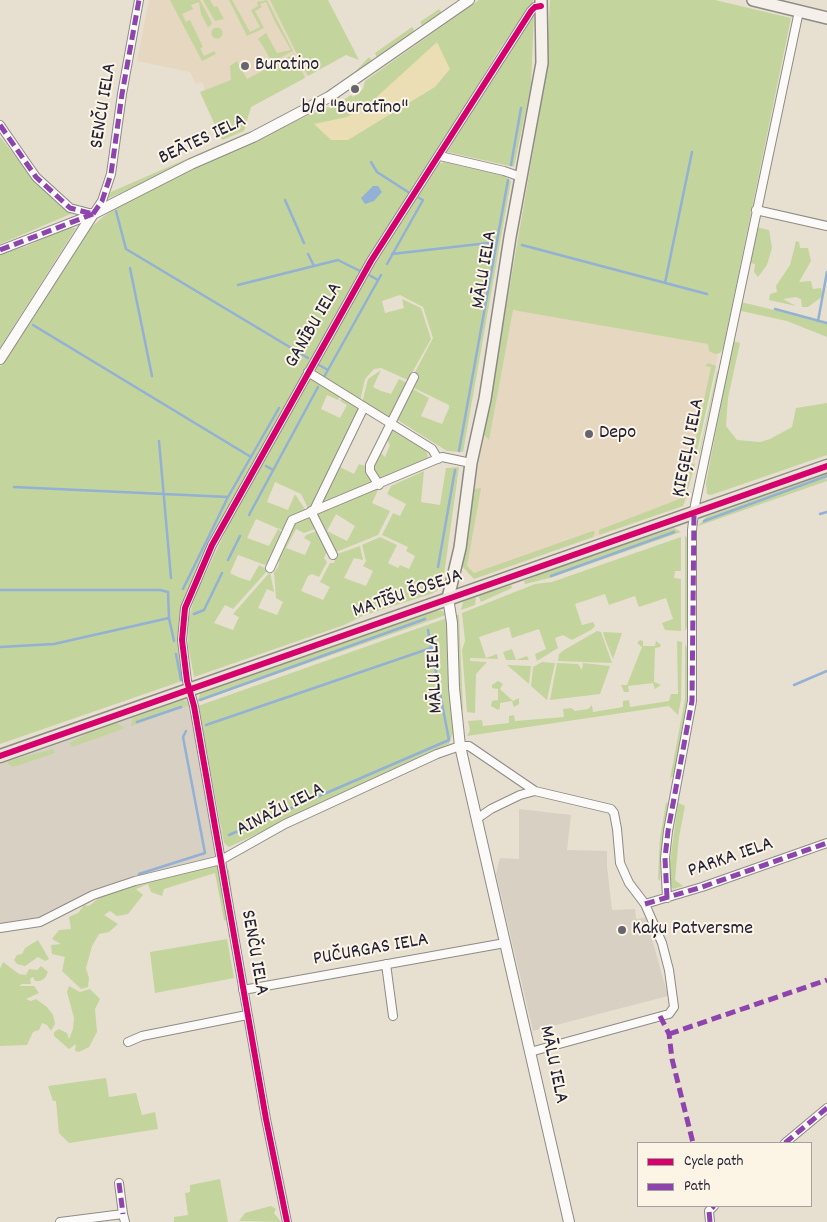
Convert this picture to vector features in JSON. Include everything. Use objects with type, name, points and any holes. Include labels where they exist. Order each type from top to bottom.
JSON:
[{"type":"main road","points":[[753,0],[827,18]]},
{"type":"main road","name":"MĀLU IELA","points":[[448,598],[460,548],[471,463],[485,399],[521,177],[542,64],[541,3]]},
{"type":"main road","name":"MATĪŠU ŠOSEJA","points":[[0,756],[827,466]]},
{"type":"street","name":"SENČU IELA","points":[[93,214],[102,201],[111,174],[122,94],[139,0]]},
{"type":"street","name":"BEĀTES IELA","points":[[93,214],[192,164],[253,137],[329,97],[469,0]]},
{"type":"street","name":"GANĪBU IELA","points":[[190,689],[182,640],[185,608],[212,545],[308,372],[399,215],[440,156],[531,11],[541,3]]},
{"type":"street","name":"ĶIEĢEĻU IELA","points":[[667,898],[665,858],[668,831],[692,701],[694,513],[799,11]]},
{"type":"street","points":[[0,126],[36,177],[70,208],[93,214]]},
{"type":"street","points":[[440,156],[504,171],[521,177]]},
{"type":"street","points":[[756,210],[827,226]]},
{"type":"street","points":[[0,250],[93,214]]},
{"type":"street","points":[[0,359],[93,214]]},
{"type":"street","points":[[308,372],[432,449],[438,459]]},
{"type":"street","points":[[379,485],[370,471],[370,465],[414,376]]},
{"type":"street","points":[[313,511],[364,407]]},
{"type":"street","points":[[270,568],[292,520],[442,457],[471,463]]},
{"type":"street","points":[[313,511],[333,556]]},
{"type":"street","name":"MĀLU IELA","points":[[448,598],[452,623],[454,688],[460,746],[569,1222]]},
{"type":"street","name":"SENČU IELA","points":[[190,689],[222,860],[247,1015],[287,1222]]},
{"type":"street","points":[[460,746],[469,746],[535,791],[610,809],[616,821],[620,863],[629,883],[646,904],[662,943],[673,996],[674,1007],[669,1014],[530,1052]]},
{"type":"street","name":"AINAŽU IELA","points":[[0,928],[40,922],[93,895],[135,881],[222,860],[285,824],[437,754],[460,746]]},
{"type":"street","points":[[478,818],[491,809],[520,795],[535,791]]},
{"type":"street","name":"PARKA IELA","points":[[646,904],[827,843]]},
{"type":"street","name":"PUČURGAS IELA","points":[[243,990],[505,943]]},
{"type":"street","points":[[386,964],[394,1016]]},
{"type":"street","points":[[128,1042],[142,1036],[247,1015]]},
{"type":"street","points":[[786,1142],[827,1108]]},
{"type":"street","points":[[60,1222],[124,1218],[119,1183]]},
{"type":"street","points":[[710,1222],[708,1210],[712,1207]]},
{"type":"shaded area","name":"Buratino","points":[[149,0],[327,0],[354,50],[251,107],[244,129],[220,137],[200,92],[205,90],[202,82],[196,84],[190,72],[137,61]]},
{"type":"shaded area","points":[[506,304],[722,337],[686,502],[683,506],[474,579],[461,565]]},
{"type":"shaded area","points":[[190,689],[221,860],[135,881],[40,922],[0,928],[0,756]]},
{"type":"shaded area","points":[[519,809],[571,815],[567,850],[607,851],[612,910],[635,909],[636,919],[646,918],[668,996],[533,1031],[496,874],[500,858],[519,859]]},
{"type":"green space","points":[[170,0],[200,0],[212,23],[210,26],[208,27],[201,14],[199,2],[191,5],[193,9],[182,14],[186,22],[190,20],[203,47],[200,48],[204,56],[214,51],[216,54],[202,61]]},
{"type":"green space","points":[[203,0],[210,0],[214,7],[217,6],[224,19],[215,21]]},
{"type":"green space","points":[[229,0],[232,0],[250,32],[260,27],[251,10],[258,6],[257,2],[267,0],[293,51],[272,62],[258,39],[266,33],[277,53],[291,50],[266,2],[260,4],[262,7],[255,11],[264,28],[247,36]]},
{"type":"green space","points":[[270,0],[328,0],[359,60],[346,55],[308,76]]},
{"type":"green space","points":[[479,0],[533,0],[533,2],[499,50],[404,207],[360,271],[234,500],[182,611],[185,680],[0,744],[0,367],[87,231],[104,216],[134,197],[326,107],[331,108],[351,95],[353,97],[363,89],[365,81]]},
{"type":"green space","points":[[550,0],[715,0],[791,18],[723,349],[720,353],[715,354],[709,351],[708,344],[513,310],[489,440],[484,435],[546,70]]},
{"type":"green space","points":[[439,9],[442,13],[423,27],[420,22]]},
{"type":"green space","points":[[534,14],[531,86],[514,167],[447,152],[518,35]]},
{"type":"green space","points":[[217,27],[223,33],[217,39],[211,33]]},
{"type":"green space","points":[[412,27],[415,32],[377,58],[375,53]]},
{"type":"green space","points":[[294,54],[305,78],[251,107],[244,131],[222,140],[200,92],[231,80],[230,66],[237,61],[247,79]]},
{"type":"green space","points":[[369,57],[373,62],[325,93],[355,72]]},
{"type":"green space","points":[[248,132],[241,139],[107,199],[111,192]]},
{"type":"green space","points":[[0,137],[35,180],[73,213],[0,244]]},
{"type":"green space","points":[[444,162],[504,176],[511,181],[463,452],[447,451],[396,419],[411,388],[429,398],[421,416],[442,424],[449,408],[449,405],[414,388],[418,379],[414,374],[433,338],[423,307],[400,295],[382,301],[385,313],[404,308],[402,299],[421,308],[431,339],[408,380],[381,368],[374,369],[365,379],[360,401],[317,375],[316,369],[374,264],[439,164]]},
{"type":"green space","points":[[756,227],[769,230],[772,248],[767,265],[758,277],[754,272],[755,264],[750,263],[745,276]]},
{"type":"green space","points":[[65,228],[76,228],[0,348],[0,254],[27,246]]},
{"type":"green space","points":[[796,241],[799,242],[800,248],[808,248],[811,261],[799,282],[811,281],[813,289],[821,288],[823,296],[808,307],[802,307],[801,299],[796,297],[783,299],[796,306],[769,300],[770,294],[777,292],[776,286],[790,265]]},
{"type":"green space","points":[[741,302],[827,323],[827,337],[787,321],[741,311]]},
{"type":"green space","points":[[733,341],[740,343],[728,398],[726,426],[737,440],[760,442],[770,439],[792,427],[796,408],[827,403],[827,455],[711,495],[707,494],[706,483]]},
{"type":"green space","points":[[708,363],[716,366],[696,456],[687,451],[693,452],[711,367],[705,366]]},
{"type":"green space","points":[[381,370],[373,387],[381,391],[391,394],[399,379],[407,383],[390,416],[387,417],[362,403],[368,379]]},
{"type":"green space","points":[[718,372],[699,456],[699,453]]},
{"type":"green space","points":[[310,380],[315,380],[340,395],[338,400],[327,395],[321,409],[340,418],[347,405],[340,401],[343,397],[361,410],[313,508],[309,510],[301,494],[275,482],[267,502],[288,510],[295,494],[306,511],[290,519],[284,531],[256,519],[247,538],[269,546],[278,529],[283,533],[272,557],[265,565],[238,555],[230,573],[238,577],[250,581],[259,565],[268,570],[233,609],[225,605],[214,623],[233,630],[239,617],[233,614],[270,572],[274,592],[267,589],[258,608],[277,615],[283,602],[276,598],[274,572],[279,562],[276,559],[294,521],[307,515],[311,515],[318,528],[304,533],[296,529],[286,548],[305,555],[311,542],[304,538],[306,535],[319,530],[328,549],[324,558],[327,562],[319,577],[312,574],[308,576],[301,591],[323,600],[330,587],[320,582],[330,563],[334,563],[337,554],[360,546],[363,560],[354,558],[344,578],[366,586],[373,571],[363,566],[366,561],[362,545],[380,537],[397,545],[388,563],[398,568],[400,565],[409,569],[415,556],[406,551],[408,547],[382,535],[393,513],[400,516],[406,504],[387,494],[391,486],[424,471],[421,502],[440,505],[446,468],[459,467],[443,582],[437,591],[431,594],[365,615],[344,625],[194,677],[188,646],[189,617],[195,596],[236,509]]},
{"type":"green space","points":[[392,430],[396,430],[426,449],[428,457],[425,461],[380,480],[373,468],[380,452],[385,457],[390,445],[386,439]]},
{"type":"green space","points":[[345,451],[347,452],[340,467],[354,474],[359,464],[365,466],[374,483],[322,504]]},
{"type":"green space","points":[[687,463],[695,464],[683,506],[599,535],[599,530],[682,498],[689,468],[683,466]]},
{"type":"green space","points":[[827,474],[827,481],[698,526],[706,517]]},
{"type":"green space","points":[[376,488],[378,490],[372,503],[390,511],[378,535],[336,552],[316,514],[318,511]],"holes":[[[336,514],[355,526],[347,541],[327,531]]]},
{"type":"green space","points":[[481,488],[467,566],[474,573],[593,531],[595,532],[593,537],[474,579],[461,565],[474,489]]},
{"type":"green space","points":[[685,508],[685,510],[475,583],[475,582]]},
{"type":"green space","points":[[674,528],[681,532],[550,578],[525,584],[524,581],[544,572]]},
{"type":"green space","points":[[685,535],[687,538],[687,627],[685,631]]},
{"type":"green space","points":[[681,537],[681,571],[675,571],[674,578],[681,579],[681,631],[665,630],[662,623],[673,619],[666,598],[639,607],[635,596],[609,605],[605,594],[575,604],[582,625],[593,622],[595,626],[591,630],[572,640],[563,635],[555,638],[558,648],[537,661],[535,654],[546,649],[539,629],[512,638],[509,627],[479,637],[486,658],[497,654],[498,659],[470,658],[470,661],[487,662],[476,674],[475,713],[467,712],[462,650],[465,641],[462,613],[535,584],[552,582]]},
{"type":"green space","points":[[511,585],[512,588],[481,602],[478,595]]},
{"type":"green space","points":[[476,596],[475,605],[461,610],[463,602]]},
{"type":"green space","points":[[432,610],[443,611],[446,615],[197,702],[201,692]]},
{"type":"green space","points":[[457,615],[459,615],[463,711],[460,707]]},
{"type":"green space","points":[[447,618],[449,687],[455,728],[449,744],[229,847],[224,843],[198,706]]},
{"type":"green space","points":[[597,631],[601,632],[612,663],[558,661],[559,654],[564,650]]},
{"type":"green space","points":[[603,632],[622,633],[613,659],[605,639]]},
{"type":"green space","points":[[640,640],[643,641],[643,646],[655,646],[656,641],[661,645],[655,648],[654,682],[661,685],[655,689],[653,683],[628,686],[629,692],[624,692],[621,685],[627,685],[642,647],[637,643]]},
{"type":"green space","points":[[677,641],[682,642],[681,700],[678,715],[669,706],[467,736],[470,730],[468,721],[482,720],[483,726],[509,723],[509,716],[514,715],[515,721],[564,717],[563,709],[571,708],[575,711],[588,709],[592,705],[593,712],[623,707],[623,701],[629,700],[630,707],[669,701],[671,694],[678,694]]},
{"type":"green space","points":[[685,644],[687,648],[687,702],[674,775],[670,779],[685,699]]},
{"type":"green space","points":[[512,649],[516,660],[506,660],[503,652]]},
{"type":"green space","points":[[527,656],[529,660],[516,660]]},
{"type":"green space","points":[[542,662],[555,663],[547,700],[531,686],[533,667]]},
{"type":"green space","points":[[557,663],[578,664],[582,670],[583,663],[610,666],[600,694],[550,700]]},
{"type":"green space","points":[[507,665],[531,666],[529,684]]},
{"type":"green space","points":[[498,681],[503,684],[500,689],[513,701],[519,698],[519,704],[514,707],[512,701],[500,703],[498,710],[491,706],[492,701],[498,700],[498,689],[492,688],[492,685]]},
{"type":"green space","points":[[179,699],[190,705],[131,726],[133,716]]},
{"type":"green space","points":[[132,703],[131,705],[7,745]]},
{"type":"green space","points":[[116,723],[125,728],[72,747],[70,743],[90,732]]},
{"type":"green space","points":[[53,749],[55,753],[13,767],[8,764],[8,761]]},
{"type":"green space","points":[[669,802],[663,838],[660,881],[658,879],[660,838],[666,803]]},
{"type":"green space","points":[[678,803],[685,806],[679,837],[675,880],[683,886],[673,889],[670,885],[670,862]]},
{"type":"green space","points":[[210,861],[229,870],[232,894],[224,903],[226,910],[233,913],[235,925],[224,920],[215,873],[164,889],[162,896],[151,892],[148,884],[136,889],[143,895],[128,914],[117,916],[110,911],[104,915],[118,924],[109,932],[99,934],[92,946],[86,968],[89,978],[88,987],[81,989],[62,971],[65,957],[52,954],[51,945],[61,944],[52,939],[59,930],[71,929],[69,917],[78,913],[84,905],[89,906],[113,890]]},
{"type":"green space","points":[[227,939],[234,978],[155,993],[150,952]]},
{"type":"green space","points":[[38,940],[49,959],[45,961],[38,957],[25,966],[17,964],[14,960],[17,955],[22,954],[25,948]]},
{"type":"green space","points":[[3,962],[19,974],[26,975],[29,969],[37,970],[41,966],[48,972],[45,978],[40,981],[35,981],[33,977],[30,979],[31,984],[19,986],[34,986],[39,993],[26,999],[31,1001],[36,999],[47,1007],[53,1015],[55,1024],[51,1031],[47,1025],[42,1023],[39,1030],[33,1032],[27,1045],[0,1046],[0,969]]},
{"type":"green space","points":[[69,986],[80,992],[90,989],[100,999],[95,1009],[97,1032],[89,1047],[79,1052],[75,1051],[76,1044],[69,1049],[54,1036],[54,1032],[59,1029],[67,1033],[69,1039],[73,1029],[74,1018],[67,992]]},
{"type":"green space","points":[[106,1078],[109,1097],[136,1093],[142,1115],[155,1112],[158,1129],[69,1143],[59,1133],[56,1101],[53,1101],[48,1086]]},
{"type":"green space","points":[[220,1179],[228,1222],[174,1222],[174,1217],[188,1215],[185,1193],[190,1192],[190,1185]]},
{"type":"green space","points":[[271,1206],[276,1209],[274,1213],[281,1222],[239,1221],[245,1213]]},
{"type":"sand","points":[[437,42],[450,69],[435,87],[348,140],[331,140],[314,124],[347,117],[370,103]]},
{"type":"water","points":[[373,186],[378,186],[382,192],[374,201],[365,204],[361,198]]},
{"type":"waterway","points":[[511,165],[521,108]]},
{"type":"waterway","points":[[665,283],[692,152]]},
{"type":"waterway","points":[[371,162],[377,172],[408,192]]},
{"type":"waterway","points":[[459,451],[508,180]]},
{"type":"waterway","points":[[387,264],[423,200],[419,198]]},
{"type":"waterway","points":[[285,200],[304,243]]},
{"type":"waterway","points":[[116,211],[126,249],[308,358]]},
{"type":"waterway","points":[[392,254],[497,242]]},
{"type":"waterway","points":[[522,245],[707,294]]},
{"type":"waterway","points":[[308,254],[314,266]]},
{"type":"waterway","points":[[238,285],[338,260],[360,271]]},
{"type":"waterway","points":[[130,268],[152,376]]},
{"type":"waterway","points":[[818,321],[827,272]]},
{"type":"waterway","points":[[369,275],[378,280]]},
{"type":"waterway","points":[[324,377],[381,275]]},
{"type":"waterway","points":[[775,309],[827,323]]},
{"type":"waterway","points":[[33,325],[251,457]]},
{"type":"waterway","points":[[319,365],[328,370]]},
{"type":"waterway","points":[[249,515],[318,387]]},
{"type":"waterway","points":[[183,589],[228,497],[279,408]]},
{"type":"waterway","points":[[159,441],[171,578]]},
{"type":"waterway","points":[[266,466],[273,470]]},
{"type":"waterway","points":[[438,567],[455,470]]},
{"type":"waterway","points":[[704,521],[827,476]]},
{"type":"waterway","points":[[14,487],[228,497]]},
{"type":"waterway","points":[[820,514],[827,512]]},
{"type":"waterway","points":[[551,576],[674,532]]},
{"type":"waterway","points":[[228,560],[240,536]]},
{"type":"waterway","points":[[194,614],[204,610],[222,573]]},
{"type":"waterway","points":[[0,590],[160,590],[168,592],[169,618],[174,641]]},
{"type":"waterway","points":[[0,647],[54,644],[169,618]]},
{"type":"waterway","points":[[200,700],[425,619]]},
{"type":"waterway","points":[[229,835],[449,740],[428,630]]},
{"type":"waterway","points":[[206,725],[431,648]]},
{"type":"waterway","points":[[176,654],[181,680]]},
{"type":"waterway","points":[[794,685],[827,671]]},
{"type":"waterway","points":[[137,722],[181,707]]},
{"type":"waterway","points":[[139,874],[205,853],[183,737],[186,731]]},
{"type":"marked path","points":[[93,214],[102,201],[111,174],[122,94],[139,0]]},
{"type":"marked path","points":[[0,125],[36,177],[70,208],[93,214]]},
{"type":"marked path","points":[[0,250],[93,214]]},
{"type":"marked path","points":[[667,898],[665,858],[668,831],[692,701],[694,513]]},
{"type":"marked path","points":[[645,904],[702,887],[827,843]]},
{"type":"marked path","points":[[669,1034],[827,980]]},
{"type":"marked path","points":[[660,1016],[669,1034],[672,1059],[693,1142]]},
{"type":"marked path","points":[[786,1142],[827,1108]]},
{"type":"marked path","points":[[119,1183],[123,1214]]},
{"type":"marked path","points":[[710,1222],[709,1211],[713,1207]]},
{"type":"cycle path","points":[[287,1222],[266,1119],[194,706],[187,681],[182,640],[185,608],[212,545],[371,261],[531,11],[535,7],[541,6]]},
{"type":"cycle path","points":[[0,756],[827,466]]},
{"type":"place","name":"Buratino","points":[[245,66]]},
{"type":"place","name":"b/d \"Buratīno\"","points":[[355,89]]},
{"type":"place","name":"Depo","points":[[589,434]]},
{"type":"place","name":"Kaķu Patversme","points":[[622,930]]}]
